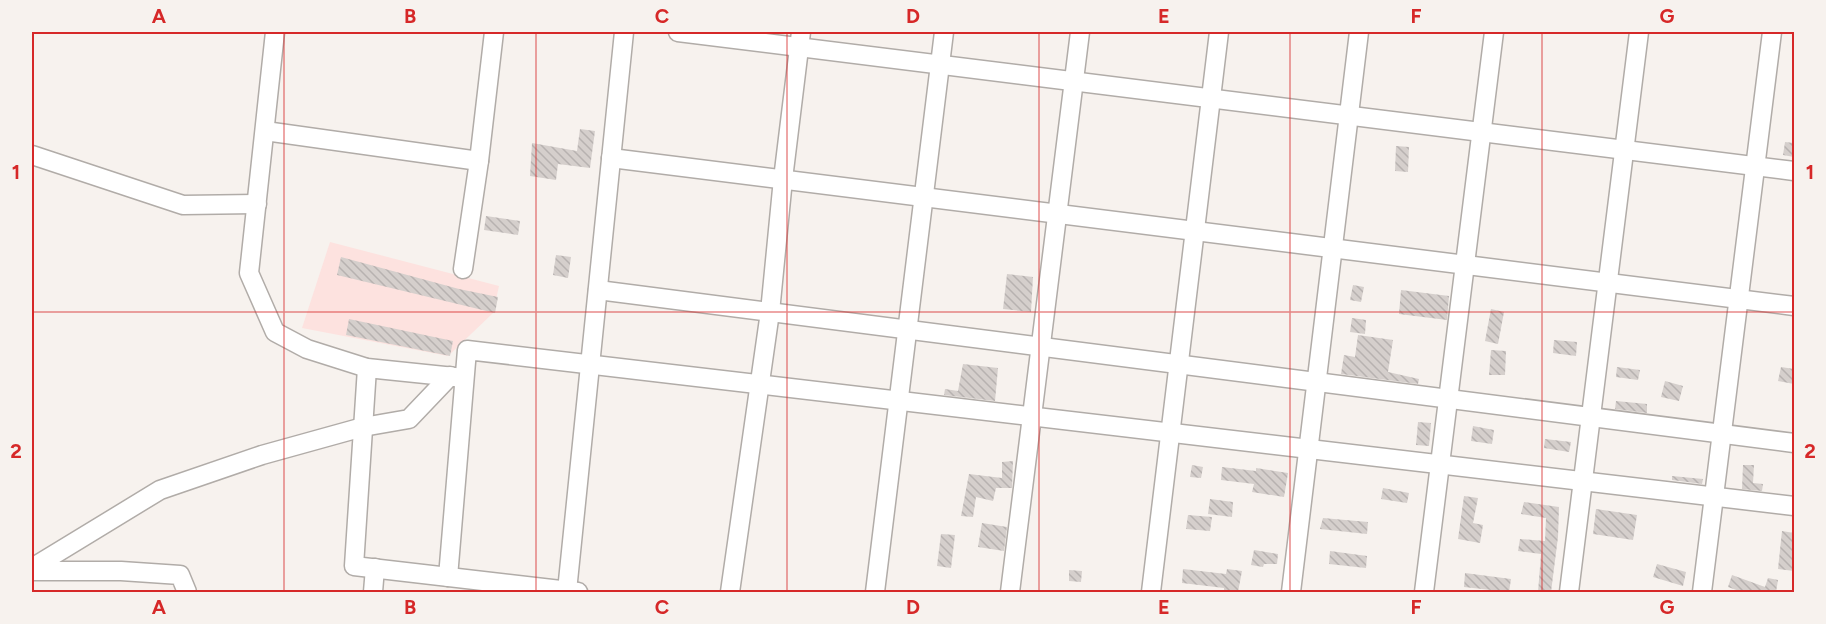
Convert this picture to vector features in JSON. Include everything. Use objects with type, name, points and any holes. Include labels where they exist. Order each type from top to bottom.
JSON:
[{"type":"street","points":[[275,32],[249,273],[275,332],[307,349],[367,368],[457,377]]},
{"type":"street","points":[[464,269],[494,32]]},
{"type":"street","points":[[367,368],[354,566],[572,592],[590,365],[624,32]]},
{"type":"street","points":[[678,32],[800,39],[940,64],[1794,171]]},
{"type":"street","points":[[875,592],[944,32]]},
{"type":"street","points":[[1010,592],[1080,32]]},
{"type":"street","points":[[1151,592],[1219,32]]},
{"type":"street","points":[[1291,592],[1359,32]]},
{"type":"street","points":[[1424,592],[1494,32]]},
{"type":"street","points":[[1569,592],[1639,32]]},
{"type":"street","points":[[1702,592],[1772,32]]},
{"type":"street","points":[[730,592],[770,312],[800,39]]},
{"type":"street","points":[[265,131],[479,161]]},
{"type":"street","points":[[32,154],[183,205],[257,204]]},
{"type":"street","points":[[611,158],[1794,306]]},
{"type":"street","points":[[598,290],[1794,443]]},
{"type":"street","points":[[448,577],[457,377],[466,351],[1794,506]]},
{"type":"street","points":[[32,570],[160,490],[262,455],[363,427],[409,419],[457,377]]},
{"type":"street","points":[[373,592],[375,568]]},
{"type":"street","points":[[32,570],[121,571],[180,575],[187,592]]},
{"type":"shaded area","points":[[330,242],[499,286],[493,313],[448,356],[302,328]]},
{"type":"building","points":[[580,129],[595,131],[590,168],[558,164],[556,180],[530,176],[532,143],[577,151]]},
{"type":"building","points":[[1785,142],[1794,143],[1794,157],[1783,155]]},
{"type":"building","points":[[1396,146],[1409,147],[1408,172],[1395,171]]},
{"type":"building","points":[[486,216],[520,221],[518,235],[484,230]]},
{"type":"building","points":[[556,255],[571,257],[568,278],[553,275]]},
{"type":"building","points":[[341,257],[459,289],[498,297],[495,313],[337,275]]},
{"type":"building","points":[[1007,274],[1033,277],[1031,312],[1003,309]]},
{"type":"building","points":[[1353,285],[1364,287],[1361,302],[1350,300]]},
{"type":"building","points":[[1401,290],[1449,296],[1447,320],[1399,314]]},
{"type":"building","points":[[1491,309],[1504,312],[1498,344],[1485,341]]},
{"type":"building","points":[[1352,318],[1366,320],[1365,334],[1350,332]]},
{"type":"building","points":[[349,319],[453,341],[450,356],[346,335]]},
{"type":"building","points":[[1358,335],[1393,340],[1388,372],[1419,379],[1418,384],[1341,374],[1344,355],[1355,357]]},
{"type":"building","points":[[1554,340],[1577,342],[1576,356],[1553,353]]},
{"type":"building","points":[[1491,350],[1506,351],[1505,375],[1489,375]]},
{"type":"building","points":[[963,364],[998,368],[995,401],[944,395],[945,389],[958,391]]},
{"type":"building","points":[[1617,367],[1640,370],[1638,380],[1616,377]]},
{"type":"building","points":[[1781,367],[1794,369],[1794,384],[1778,381]]},
{"type":"building","points":[[1665,381],[1683,386],[1679,401],[1661,397]]},
{"type":"building","points":[[1616,401],[1647,404],[1647,413],[1615,409]]},
{"type":"building","points":[[1418,422],[1431,423],[1429,446],[1416,445]]},
{"type":"building","points":[[1473,426],[1494,430],[1492,444],[1471,441]]},
{"type":"building","points":[[1545,439],[1571,442],[1569,452],[1544,448]]},
{"type":"building","points":[[1013,461],[1012,488],[996,488],[993,501],[976,497],[973,517],[961,516],[969,474],[1002,478],[1002,462]]},
{"type":"building","points":[[1192,465],[1203,467],[1201,478],[1190,477]]},
{"type":"building","points":[[1743,465],[1754,465],[1753,483],[1763,484],[1762,491],[1742,489]]},
{"type":"building","points":[[1222,467],[1256,471],[1256,468],[1288,473],[1284,497],[1252,492],[1254,484],[1221,480]]},
{"type":"building","points":[[1672,476],[1703,479],[1702,484],[1672,480]]},
{"type":"building","points":[[1383,488],[1409,493],[1407,503],[1381,499]]},
{"type":"building","points":[[1464,496],[1478,498],[1473,523],[1483,525],[1480,543],[1458,539]]},
{"type":"building","points":[[1210,499],[1233,502],[1232,517],[1208,514]]},
{"type":"building","points":[[1524,502],[1559,507],[1558,537],[1551,592],[1538,592],[1541,554],[1518,551],[1520,539],[1545,541],[1546,518],[1521,514]]},
{"type":"building","points":[[1596,509],[1637,515],[1633,540],[1593,534]]},
{"type":"building","points":[[1188,515],[1212,517],[1210,531],[1186,529]]},
{"type":"building","points":[[1323,518],[1368,522],[1367,534],[1320,529]]},
{"type":"building","points":[[982,523],[1007,527],[1004,551],[978,547]]},
{"type":"building","points":[[1782,531],[1794,533],[1794,571],[1778,569]]},
{"type":"building","points":[[941,534],[955,535],[951,568],[937,566]]},
{"type":"building","points":[[1254,550],[1278,554],[1277,564],[1264,564],[1263,567],[1251,565]]},
{"type":"building","points":[[1330,551],[1367,556],[1366,568],[1329,564]]},
{"type":"building","points":[[1657,564],[1686,572],[1683,586],[1653,577]]},
{"type":"building","points":[[1183,569],[1226,574],[1227,569],[1242,571],[1238,592],[1224,592],[1224,588],[1182,583]]},
{"type":"building","points":[[1069,570],[1082,571],[1081,582],[1069,581]]},
{"type":"building","points":[[1465,573],[1511,579],[1509,592],[1464,587]]},
{"type":"building","points":[[1732,575],[1765,587],[1768,578],[1778,580],[1776,592],[1742,592],[1728,587]]}]
